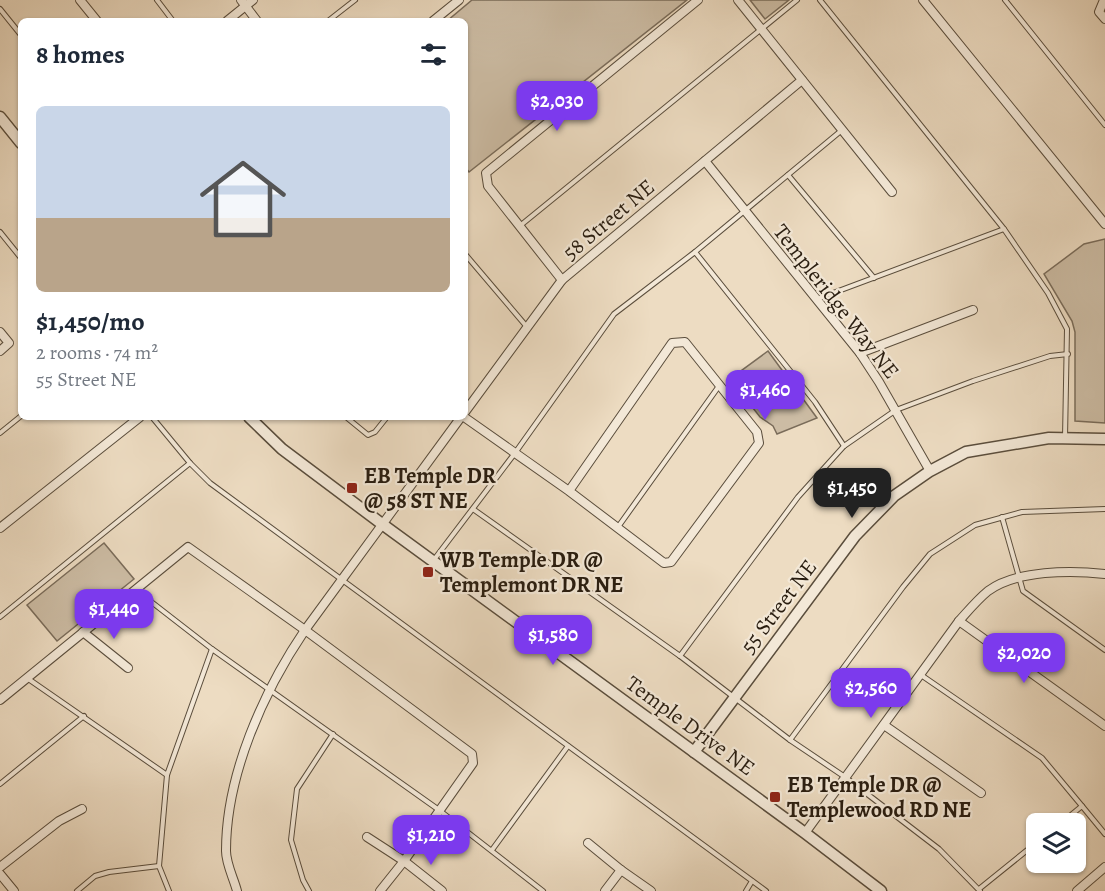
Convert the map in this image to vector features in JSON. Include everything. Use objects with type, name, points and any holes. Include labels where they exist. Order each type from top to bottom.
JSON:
[{"type":"street","points":[[80,0],[95,18]]},
{"type":"street","points":[[437,18],[459,0]]},
{"type":"street","points":[[562,280],[488,186],[486,173],[698,0]]},
{"type":"street","points":[[738,0],[892,192]]},
{"type":"street","points":[[923,0],[1105,224]]},
{"type":"street","points":[[1104,0],[1099,12],[1105,19]]},
{"type":"street","points":[[230,18],[246,2],[255,18]]},
{"type":"street","name":"58 Street NE","points":[[468,408],[562,280],[802,80]]},
{"type":"street","points":[[0,117],[18,139]]},
{"type":"street","name":"Templeridge Way NE","points":[[705,160],[860,353],[896,410],[930,471]]},
{"type":"street","points":[[860,353],[973,309]]},
{"type":"street","points":[[0,332],[9,344],[0,351]]},
{"type":"street","points":[[467,420],[569,491],[664,563],[671,562],[759,443],[757,432],[685,342],[672,343],[569,491]]},
{"type":"street","points":[[0,528],[136,420]]},
{"type":"street","name":"Temple Drive NE","points":[[252,420],[282,448],[382,524],[881,891]]},
{"type":"street","points":[[237,891],[226,854],[230,800],[245,750],[270,689],[284,660],[305,630],[461,420]]},
{"type":"street","name":"55 Street NE","points":[[694,752],[855,536],[894,496],[930,471],[966,452],[1049,438],[1105,439]]},
{"type":"street","points":[[0,700],[188,547],[305,630],[472,754],[473,763],[380,891]]},
{"type":"street","points":[[805,833],[959,621],[990,590],[1018,578],[1075,572],[1105,574]]},
{"type":"street","points":[[959,621],[1105,726]]},
{"type":"street","points":[[83,632],[128,668]]},
{"type":"street","points":[[884,725],[981,793]]},
{"type":"street","points":[[0,867],[59,821],[82,809]]},
{"type":"street","points":[[367,837],[404,861],[442,891]]},
{"type":"street","points":[[588,843],[651,891]]},
{"type":"street","points":[[1077,891],[1105,867]]},
{"type":"street","points":[[605,891],[621,870]]},
{"type":"street","points":[[0,874],[14,891]]},
{"type":"lane","points":[[157,0],[171,18]]},
{"type":"lane","points":[[332,18],[355,0]]},
{"type":"lane","points":[[519,226],[797,0]]},
{"type":"lane","points":[[820,0],[1004,229],[1048,293],[1067,329],[1065,438]]},
{"type":"lane","points":[[1005,0],[1105,125]]},
{"type":"lane","points":[[0,9],[18,31]]},
{"type":"lane","points":[[433,561],[515,453],[614,314],[695,252],[842,130]]},
{"type":"lane","points":[[788,175],[874,278]]},
{"type":"lane","points":[[817,300],[1004,229]]},
{"type":"lane","points":[[0,232],[18,254]]},
{"type":"lane","points":[[695,252],[815,402],[844,446]]},
{"type":"lane","points":[[468,257],[528,327]]},
{"type":"lane","points":[[680,656],[798,497],[844,446],[896,410],[984,377],[1050,356],[1068,354]]},
{"type":"lane","points":[[618,528],[719,386]]},
{"type":"lane","points":[[0,433],[18,418]]},
{"type":"lane","points":[[154,420],[210,483],[766,891]]},
{"type":"lane","points":[[350,420],[368,435],[375,432],[385,420]]},
{"type":"lane","points":[[0,617],[190,463]]},
{"type":"lane","points":[[472,509],[680,656],[790,740],[845,777],[939,849],[980,890],[1026,851]]},
{"type":"lane","points":[[790,740],[930,554],[975,525],[1022,512],[1105,509]]},
{"type":"lane","points":[[1002,518],[1023,591],[1105,650]]},
{"type":"lane","points":[[136,590],[212,649],[439,810],[543,891]]},
{"type":"lane","points":[[169,891],[159,866],[167,775],[212,649]]},
{"type":"lane","points":[[920,674],[1042,758],[1105,834]]},
{"type":"lane","points":[[27,678],[167,775]]},
{"type":"lane","points":[[0,784],[84,716]]},
{"type":"lane","points":[[309,891],[303,880],[291,840],[297,789],[333,734]]},
{"type":"lane","points":[[492,850],[568,746]]},
{"type":"lane","points":[[1073,813],[1082,806]]},
{"type":"lane","points":[[77,891],[95,876],[159,866]]},
{"type":"lane","points":[[746,891],[752,881]]},
{"type":"shaded area","points":[[472,0],[687,0],[469,172],[468,18],[451,18]]},
{"type":"shaded area","points":[[750,0],[789,0],[765,19]]},
{"type":"shaded area","points":[[1105,239],[1105,423],[1075,421],[1075,332],[1072,321],[1044,274],[1084,244]]},
{"type":"shaded area","points":[[768,351],[817,418],[777,434],[773,426],[760,417],[730,379]]},
{"type":"shaded area","points":[[104,543],[134,579],[57,641],[27,605]]},
{"type":"place","name":"EB Temple DR @ 58 ST NE","points":[[352,488]]},
{"type":"place","name":"WB Temple DR @ Templemont DR NE","points":[[428,572]]},
{"type":"place","name":"EB Temple DR @ Templewood RD NE","points":[[775,797]]}]
